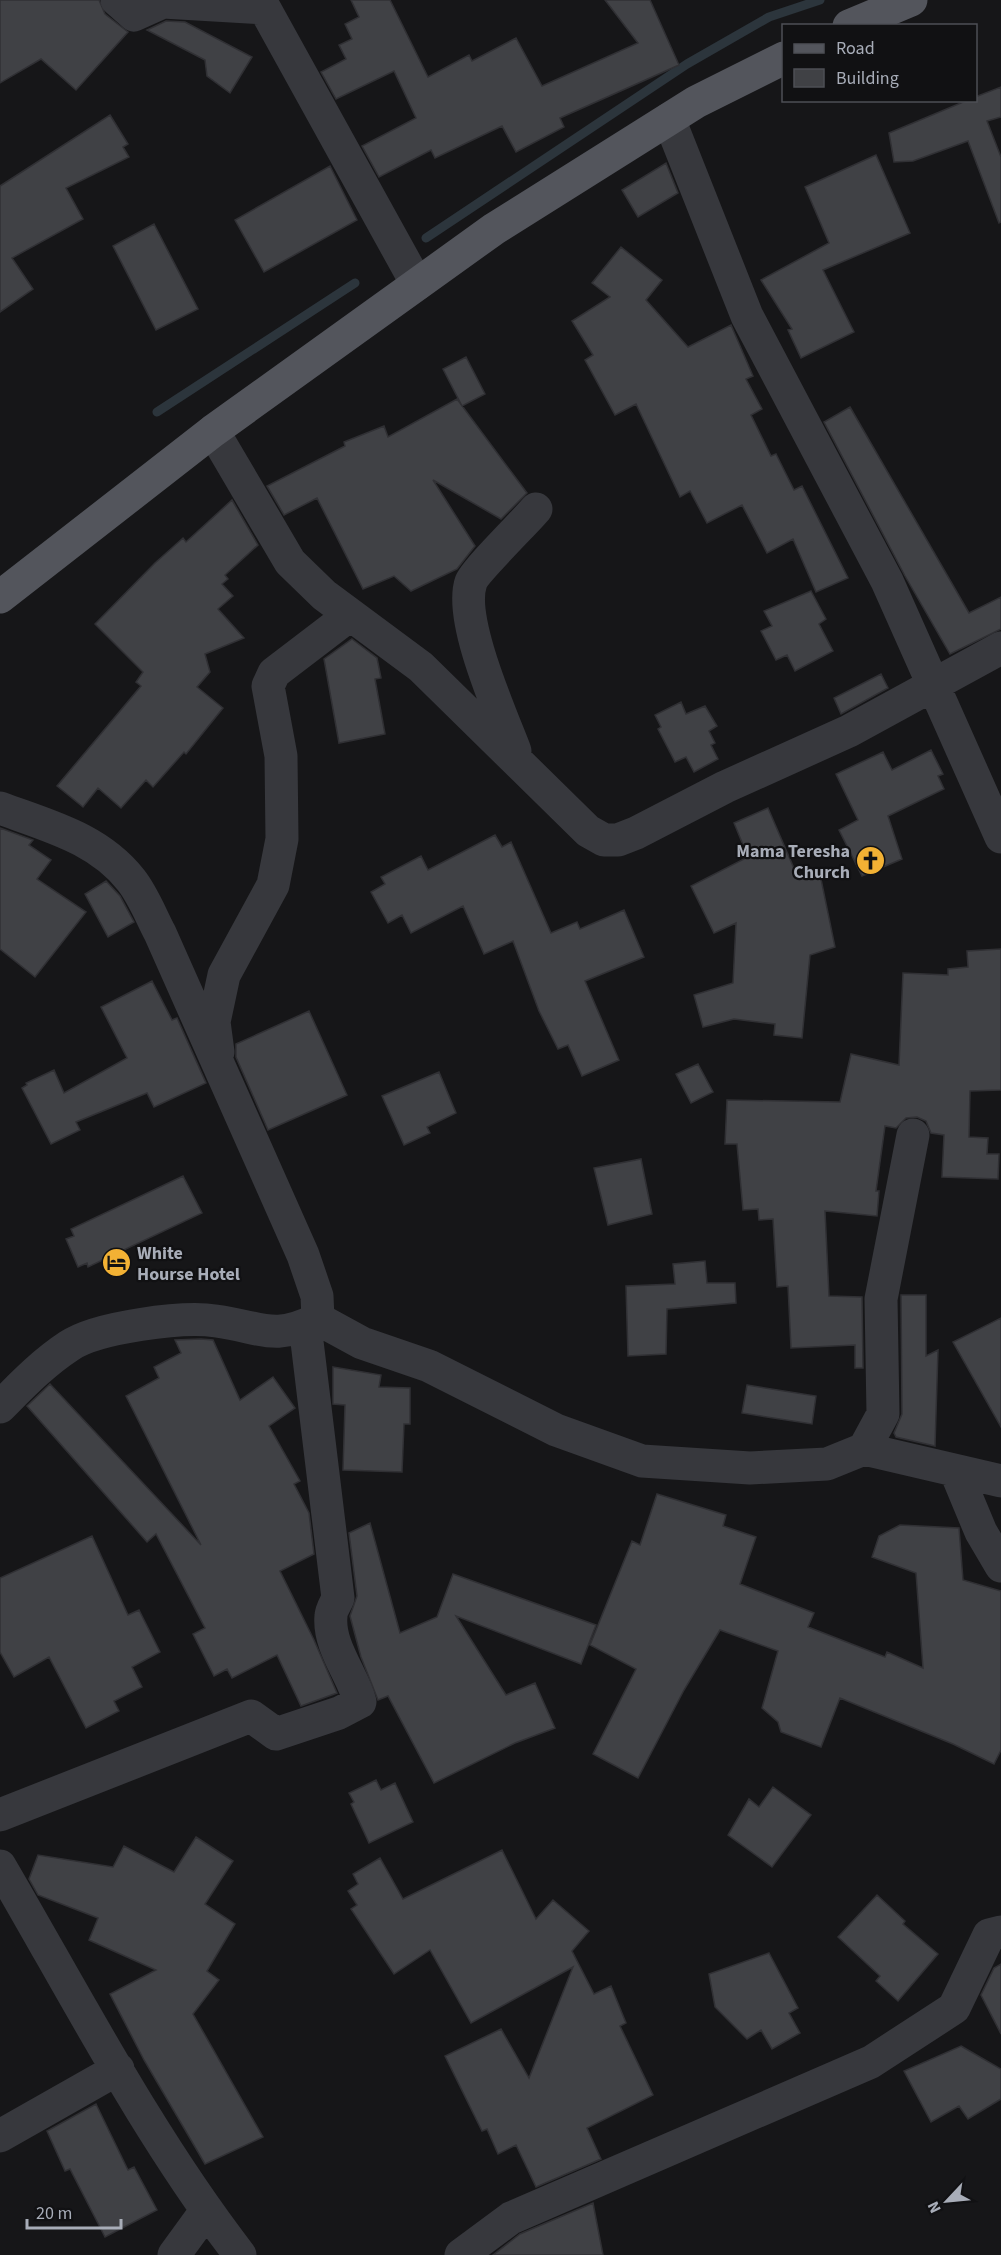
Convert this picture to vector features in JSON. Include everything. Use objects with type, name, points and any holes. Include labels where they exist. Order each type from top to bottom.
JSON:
[{"type":"main road","points":[[854,24],[911,0]]},
{"type":"main road","points":[[0,597],[213,431],[494,229],[669,118],[782,59]]},
{"type":"street","points":[[117,0],[134,15],[162,2],[262,4],[417,284]]},
{"type":"street","points":[[669,118],[747,316],[887,581],[1001,837]]},
{"type":"street","points":[[213,431],[290,562],[324,595],[422,667],[588,831],[604,840],[618,840],[636,833],[725,787],[849,731],[1001,648]]},
{"type":"street","points":[[520,763],[488,682],[469,606],[471,581],[536,509]]},
{"type":"street","points":[[220,1072],[214,1023],[224,975],[273,885],[282,839],[281,756],[268,686],[274,673],[350,615]]},
{"type":"street","points":[[0,808],[83,839],[110,856],[132,881],[160,933],[303,1255],[317,1296],[312,1322],[338,1598],[330,1615],[335,1641],[356,1686],[360,1702],[339,1713],[276,1734],[251,1716],[0,1815]]},
{"type":"street","points":[[864,1449],[883,1414],[881,1299],[913,1135]]},
{"type":"street","points":[[0,1407],[42,1366],[71,1344],[100,1335],[169,1319],[215,1321],[285,1333],[312,1322],[362,1343],[429,1366],[556,1430],[642,1461],[750,1468],[827,1464],[864,1449],[1001,1481]]},
{"type":"street","points":[[956,1472],[981,1532],[1001,1566]]},
{"type":"street","points":[[0,1866],[118,2069],[206,2211],[240,2255]]},
{"type":"street","points":[[461,2255],[511,2218],[871,2062],[954,2008],[989,1935],[1001,1932]]},
{"type":"street","points":[[0,2136],[118,2069]]},
{"type":"street","points":[[174,2255],[206,2211]]},
{"type":"building","points":[[0,0],[99,0],[105,14],[128,32],[76,90],[41,59],[0,83]]},
{"type":"building","points":[[351,0],[390,0],[428,77],[469,55],[472,61],[516,38],[542,86],[638,43],[605,0],[650,0],[679,65],[560,118],[564,127],[516,152],[502,126],[435,158],[431,150],[379,177],[362,146],[416,118],[394,71],[336,99],[321,72],[346,59],[339,45],[352,39],[345,24],[359,17]]},
{"type":"building","points":[[166,21],[185,22],[252,57],[230,93],[207,76],[205,60],[147,30]]},
{"type":"building","points":[[1001,87],[1001,117],[987,121],[1001,157],[1001,222],[999,223],[968,141],[913,161],[894,162],[889,133],[963,102],[977,102],[977,96]]},
{"type":"building","points":[[110,115],[128,144],[123,147],[129,157],[66,188],[83,219],[12,258],[33,289],[0,312],[0,186]]},
{"type":"building","points":[[876,155],[910,233],[823,270],[854,332],[801,358],[788,330],[792,329],[761,280],[829,243],[805,187]]},
{"type":"building","points":[[666,163],[678,193],[638,217],[622,190]]},
{"type":"building","points":[[330,166],[357,220],[264,272],[235,220]]},
{"type":"building","points":[[154,224],[198,309],[156,330],[113,246]]},
{"type":"building","points":[[621,247],[662,280],[646,300],[688,347],[731,325],[753,376],[746,379],[762,409],[751,415],[771,456],[776,454],[794,490],[802,486],[848,578],[816,592],[793,539],[767,553],[742,505],[707,523],[690,491],[680,497],[636,404],[615,415],[585,360],[593,355],[572,321],[610,297],[592,283]]},
{"type":"building","points":[[466,357],[485,394],[462,406],[443,369]]},
{"type":"building","points":[[457,399],[527,493],[501,519],[433,480],[475,546],[457,569],[411,591],[394,576],[363,589],[317,498],[284,515],[267,486],[345,446],[344,442],[384,426],[388,437]]},
{"type":"building","points":[[850,407],[969,613],[1001,597],[1001,629],[950,654],[905,576],[824,422]]},
{"type":"building","points":[[232,500],[258,545],[225,575],[228,579],[222,584],[233,596],[218,609],[244,638],[205,654],[210,672],[197,687],[223,708],[186,754],[184,752],[153,787],[146,780],[121,808],[98,788],[83,807],[57,786],[141,686],[136,682],[143,672],[95,624],[155,563],[183,538],[186,542]]},
{"type":"building","points":[[811,591],[826,619],[819,624],[833,651],[795,671],[787,655],[776,660],[761,631],[772,626],[764,611]]},
{"type":"building","points":[[352,639],[377,658],[381,678],[375,679],[385,734],[339,743],[324,659]]},
{"type":"building","points":[[881,674],[888,688],[841,714],[834,698]]},
{"type":"building","points":[[681,702],[686,714],[705,706],[717,726],[709,731],[715,743],[711,745],[718,759],[694,772],[686,757],[675,762],[658,729],[661,727],[655,715]]},
{"type":"building","points":[[931,750],[943,774],[938,776],[944,789],[888,816],[902,859],[862,876],[839,830],[858,820],[836,774],[883,752],[892,770]]},
{"type":"building","points":[[768,808],[796,873],[821,879],[835,947],[810,955],[802,1038],[774,1035],[775,1024],[734,1019],[703,1027],[694,995],[733,983],[736,923],[714,933],[691,886],[748,857],[734,823]]},
{"type":"building","points":[[0,828],[33,840],[29,845],[51,860],[37,879],[86,912],[35,977],[0,949]]},
{"type":"building","points":[[495,835],[502,847],[511,842],[551,933],[577,922],[580,929],[624,910],[644,957],[585,981],[619,1060],[582,1076],[568,1045],[558,1049],[539,1011],[513,941],[484,954],[463,906],[411,933],[402,915],[388,923],[371,892],[385,884],[381,877],[421,856],[428,870]]},
{"type":"building","points":[[106,881],[120,896],[134,922],[108,937],[85,894]]},
{"type":"building","points":[[1001,949],[1001,1090],[970,1091],[969,1137],[988,1138],[987,1154],[999,1154],[998,1179],[942,1177],[944,1135],[931,1133],[926,1121],[917,1117],[906,1118],[896,1128],[885,1126],[876,1191],[879,1191],[877,1216],[825,1211],[829,1296],[862,1297],[863,1368],[855,1368],[855,1345],[791,1348],[788,1286],[777,1287],[773,1219],[759,1220],[758,1209],[743,1210],[737,1144],[725,1144],[727,1100],[840,1102],[851,1054],[899,1065],[903,973],[948,975],[948,969],[968,967],[967,951]]},
{"type":"building","points":[[152,981],[172,1020],[177,1018],[206,1083],[154,1107],[147,1093],[76,1122],[80,1130],[51,1144],[22,1088],[27,1085],[26,1083],[54,1070],[64,1093],[127,1058],[101,1007]]},
{"type":"building","points":[[309,1011],[347,1095],[268,1130],[236,1057],[236,1044]]},
{"type":"building","points":[[698,1064],[713,1092],[691,1103],[676,1074]]},
{"type":"building","points":[[439,1072],[456,1113],[427,1127],[430,1133],[404,1145],[382,1096]]},
{"type":"building","points":[[641,1159],[652,1214],[608,1225],[594,1168]]},
{"type":"building","points":[[183,1176],[202,1213],[88,1267],[87,1263],[78,1267],[66,1239],[74,1236],[71,1229]]},
{"type":"building","points":[[705,1261],[707,1283],[735,1283],[736,1303],[667,1309],[666,1354],[628,1356],[626,1286],[675,1284],[673,1264]]},
{"type":"building","points":[[901,1295],[926,1295],[926,1356],[938,1350],[935,1446],[896,1437],[894,1433],[902,1414]]},
{"type":"building","points":[[1001,1318],[1001,1427],[953,1342]]},
{"type":"building","points":[[175,1340],[213,1340],[240,1400],[273,1377],[295,1408],[269,1426],[300,1481],[294,1484],[309,1513],[314,1554],[280,1571],[337,1693],[301,1706],[277,1655],[232,1678],[227,1669],[214,1676],[193,1634],[205,1628],[156,1534],[147,1542],[27,1406],[50,1384],[201,1545],[126,1396],[159,1378],[154,1367],[181,1353]]},
{"type":"building","points":[[333,1367],[381,1375],[379,1387],[410,1388],[410,1424],[404,1424],[402,1472],[343,1470],[345,1405],[333,1404]]},
{"type":"building","points":[[747,1385],[816,1396],[812,1424],[742,1413]]},
{"type":"building","points":[[657,1494],[726,1515],[723,1526],[756,1537],[740,1584],[814,1613],[808,1627],[885,1657],[887,1652],[923,1668],[916,1573],[872,1557],[879,1536],[900,1525],[959,1528],[963,1580],[1001,1591],[1001,1750],[994,1764],[953,1744],[840,1698],[821,1747],[781,1732],[778,1722],[762,1708],[778,1651],[720,1630],[684,1690],[638,1778],[593,1754],[636,1669],[590,1645],[632,1541],[640,1545]]},
{"type":"building","points":[[370,1523],[400,1633],[437,1617],[453,1574],[596,1625],[581,1664],[456,1616],[506,1695],[535,1683],[555,1728],[515,1743],[434,1783],[388,1696],[378,1700],[361,1657],[350,1616],[357,1596],[349,1533]]},
{"type":"building","points":[[92,1536],[128,1615],[139,1610],[160,1652],[132,1667],[142,1687],[114,1701],[119,1711],[86,1728],[49,1657],[14,1677],[0,1652],[0,1578]]},
{"type":"building","points":[[376,1780],[381,1790],[395,1783],[413,1822],[369,1843],[351,1804],[354,1802],[349,1793]]},
{"type":"building","points":[[773,1787],[811,1815],[772,1867],[728,1835],[749,1799],[759,1807]]},
{"type":"building","points":[[196,1837],[233,1861],[205,1904],[235,1924],[207,1971],[219,1980],[193,2014],[263,2137],[205,2164],[144,2060],[110,1994],[156,1970],[89,1940],[98,1918],[38,1895],[29,1879],[38,1855],[113,1867],[124,1846],[174,1872]]},
{"type":"building","points":[[502,1850],[536,1919],[553,1900],[589,1931],[572,1951],[594,1994],[611,1986],[626,2023],[620,2026],[653,2095],[587,2128],[601,2159],[536,2187],[516,2145],[498,2154],[487,2129],[482,2131],[445,2056],[501,2029],[529,2078],[573,1967],[471,2023],[430,1950],[394,1974],[351,1909],[357,1905],[348,1891],[358,1884],[353,1874],[380,1858],[403,1899]]},
{"type":"building","points":[[877,1895],[905,1921],[903,1924],[938,1954],[898,2001],[876,1981],[880,1976],[838,1937]]},
{"type":"building","points":[[769,1953],[798,2008],[789,2013],[800,2033],[772,2049],[761,2030],[747,2039],[715,2007],[709,1974]]},
{"type":"building","points":[[1001,1964],[1001,2034],[981,1995],[994,1968]]},
{"type":"building","points":[[961,2046],[1001,2069],[1001,2099],[968,2119],[959,2106],[931,2122],[904,2071]]},
{"type":"building","points":[[96,2104],[128,2170],[134,2167],[157,2210],[105,2237],[70,2169],[65,2171],[47,2131]]},
{"type":"building","points":[[593,2203],[603,2255],[493,2255],[520,2234]]},
{"type":"waterway","points":[[426,238],[687,64],[769,17],[820,0]]},
{"type":"waterway","points":[[157,412],[355,283]]},
{"type":"place","name":"Mama Teresha Church","points":[[871,861]]},
{"type":"place","name":"White Hourse Hotel","points":[[116,1263]]}]
